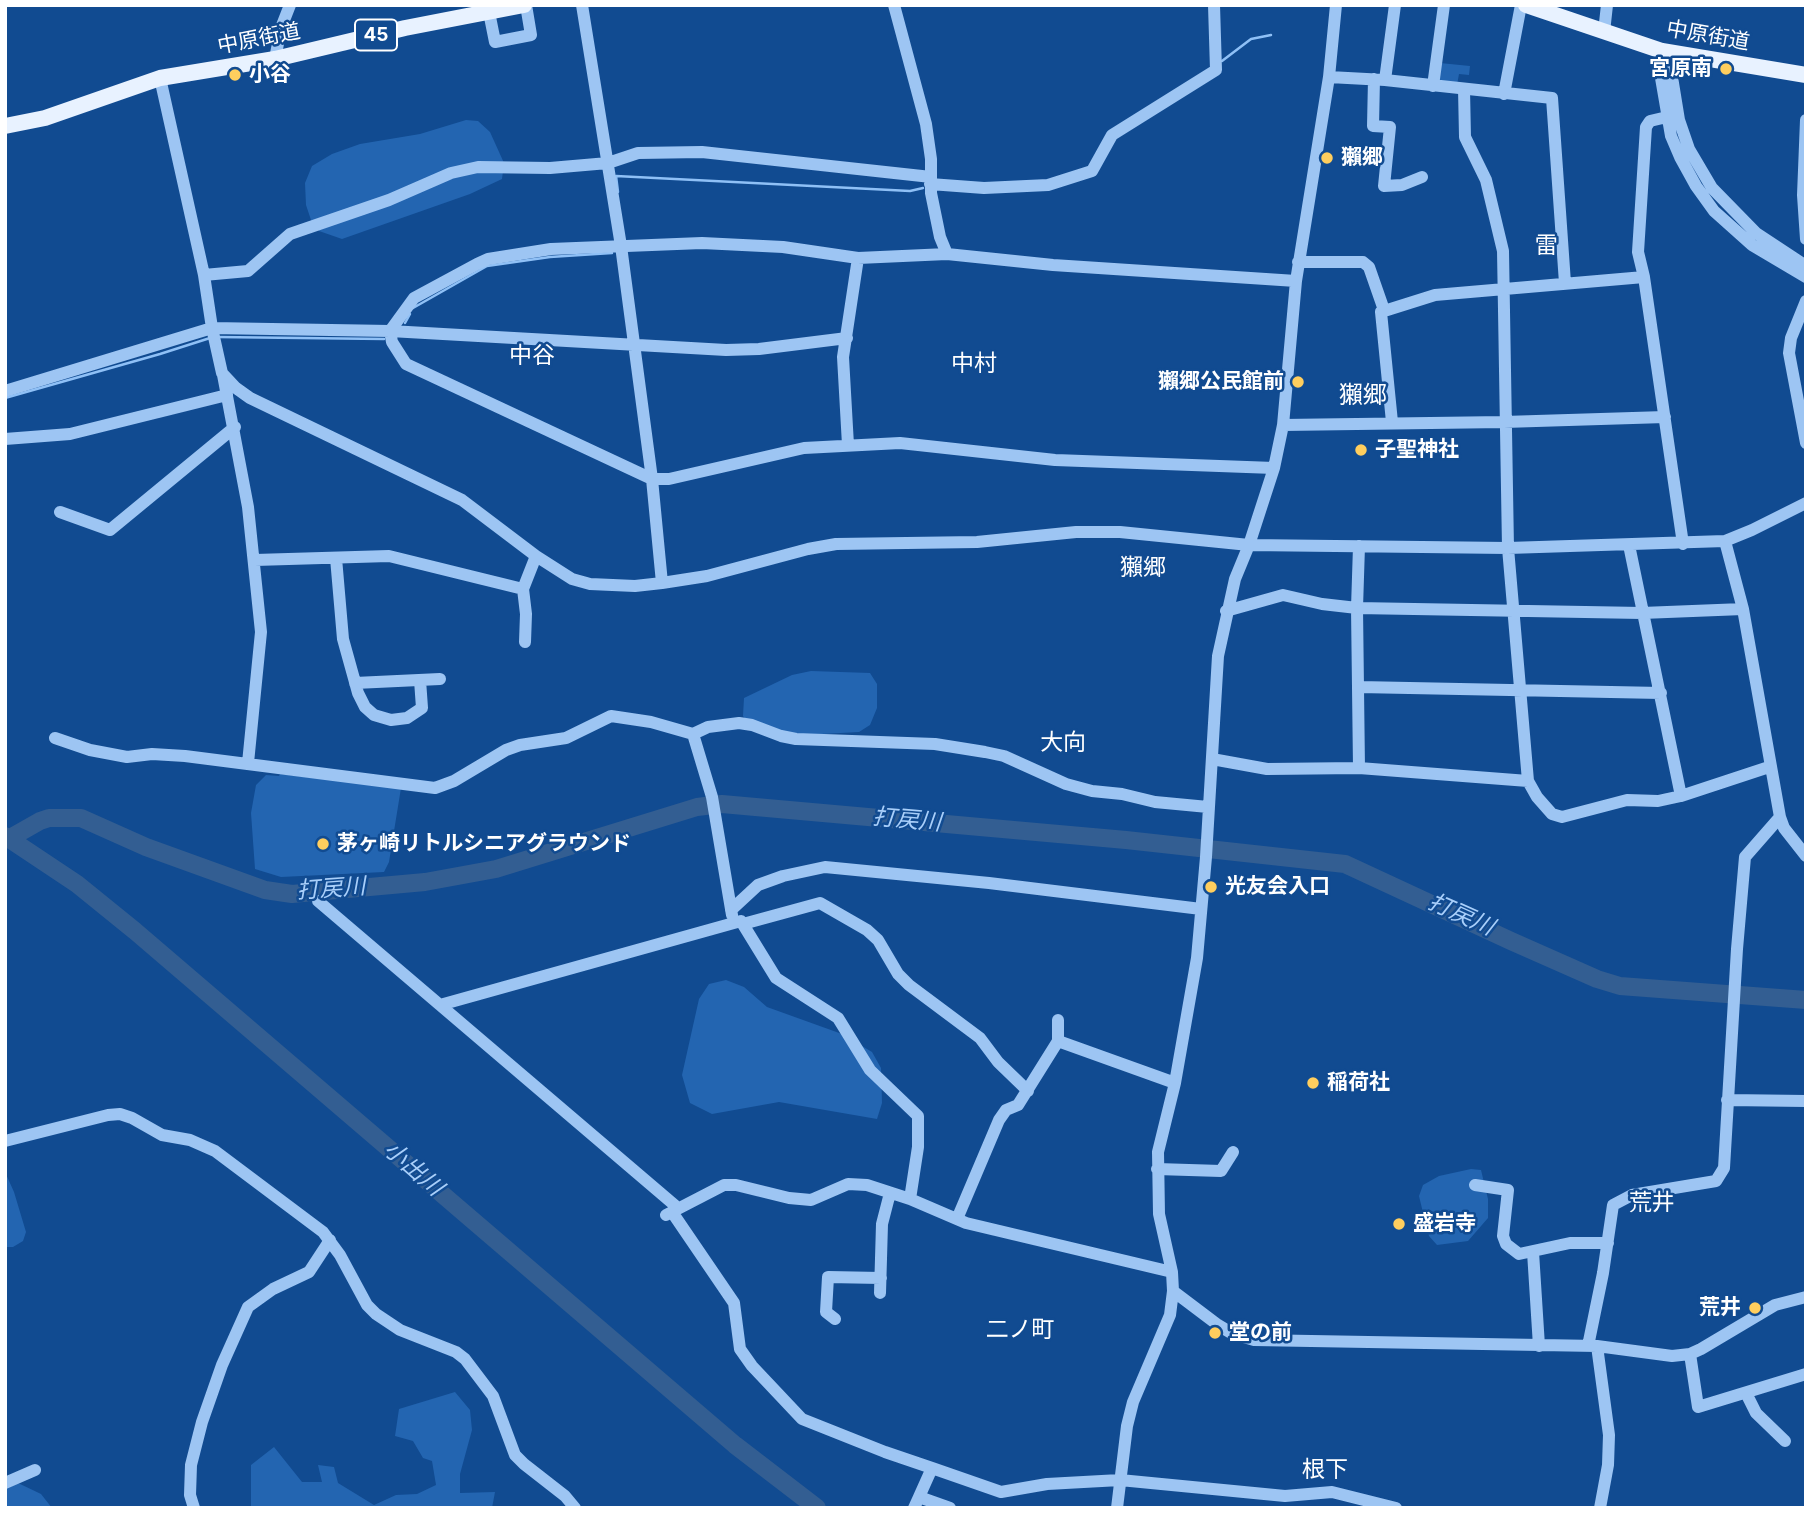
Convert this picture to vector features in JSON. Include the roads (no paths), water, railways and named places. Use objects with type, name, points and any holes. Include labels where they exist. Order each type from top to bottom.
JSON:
[{"type":"main road","name":"中原街道","points":[[5,126],[45,118],[160,78],[275,59],[405,28],[525,5]]},
{"type":"main road","name":"中原街道","points":[[1524,5],[1668,52],[1806,75]]},
{"type":"street","points":[[275,59],[279,35],[290,5]]},
{"type":"street","points":[[489,12],[495,42],[531,35],[525,5]]},
{"type":"street","points":[[582,5],[621,246],[652,479],[662,583]]},
{"type":"street","points":[[894,5],[926,124],[931,159],[930,181],[940,237],[947,254]]},
{"type":"street","points":[[204,275],[248,271],[290,234],[388,200],[451,173],[478,167],[550,168],[608,163],[638,153],[702,152],[995,188],[1048,185],[1092,171],[1112,135],[1216,70],[1214,5]]},
{"type":"street","points":[[1118,1508],[1119,1480],[1133,1402],[1170,1315],[1172,1272],[1159,1214],[1157,1168],[1162,1131],[1175,1083],[1189,1011],[1206,858],[1218,656],[1235,579],[1274,468],[1283,425],[1298,262],[1329,77],[1336,5]]},
{"type":"street","points":[[1395,5],[1373,126],[1390,127],[1384,186],[1402,185],[1422,177]]},
{"type":"street","points":[[1433,86],[1444,5]]},
{"type":"street","points":[[1504,94],[1524,5]]},
{"type":"street","points":[[1604,32],[1607,5]]},
{"type":"street","points":[[1668,52],[1661,78],[1667,117],[1671,136],[1696,186],[1714,211],[1752,245],[1806,277]]},
{"type":"street","points":[[1668,52],[1679,121],[1689,149],[1712,188],[1755,233],[1806,267]]},
{"type":"street","points":[[1329,77],[1552,98],[1565,283]]},
{"type":"street","points":[[160,78],[204,275],[213,334],[234,427],[255,561],[261,632],[248,763]]},
{"type":"street","points":[[1464,89],[1465,137],[1486,180],[1503,251],[1508,548],[1528,781],[1537,797],[1552,814],[1562,817],[1626,800],[1658,800],[1681,796],[1769,767]]},
{"type":"street","points":[[1667,117],[1650,121],[1646,127],[1638,251],[1682,544]]},
{"type":"street","points":[[1806,120],[1803,195],[1806,239]]},
{"type":"street","points":[[1274,468],[1055,460],[900,443],[804,448],[669,479],[652,479],[406,363],[392,342],[390,331],[414,298],[488,259],[551,249],[702,243],[756,246],[858,258],[947,254],[1053,265],[1296,281]]},
{"type":"street","points":[[848,445],[843,356],[858,258]]},
{"type":"street","points":[[1298,262],[1363,262],[1369,267],[1384,310]]},
{"type":"street","points":[[1392,422],[1381,312],[1384,310],[1436,295],[1644,277]]},
{"type":"street","points":[[1806,301],[1791,338],[1789,353],[1806,443]]},
{"type":"street","points":[[5,391],[213,334],[390,331],[726,350],[847,338]]},
{"type":"street","points":[[222,373],[250,398],[462,500],[536,556],[572,579],[590,584],[635,586],[707,576],[836,544],[977,542],[1076,531],[1120,532],[1249,545],[1508,548],[1682,544],[1725,541],[1806,503]]},
{"type":"street","points":[[5,439],[70,434],[227,395]]},
{"type":"street","points":[[1283,425],[1665,417]]},
{"type":"street","points":[[60,512],[110,530],[234,427]]},
{"type":"street","points":[[1725,541],[1743,609],[1780,817],[1784,828],[1806,856]]},
{"type":"street","points":[[1629,545],[1681,796]]},
{"type":"street","points":[[1359,546],[1359,768]]},
{"type":"street","points":[[255,561],[389,556],[523,589]]},
{"type":"street","points":[[526,642],[523,589],[536,556]]},
{"type":"street","points":[[336,558],[343,639],[355,683],[365,707],[374,715],[391,720],[407,718],[422,708],[420,680]]},
{"type":"street","points":[[1227,611],[1283,595],[1322,604],[1357,608],[1642,613],[1743,609]]},
{"type":"street","points":[[355,683],[440,679]]},
{"type":"street","points":[[1359,687],[1661,693]]},
{"type":"street","points":[[55,738],[90,750],[127,757],[152,754],[248,763],[435,788],[454,782],[506,750],[520,745],[566,738],[611,716],[651,722],[693,734],[708,727],[739,723],[796,739],[934,744],[1004,756],[1066,784],[1092,791],[1122,794],[1154,802],[1208,807]]},
{"type":"street","points":[[693,734],[712,797],[736,919],[776,978],[838,1018],[870,1070],[918,1116],[918,1147],[910,1199]]},
{"type":"street","points":[[1212,758],[1267,769],[1359,768],[1528,781]]},
{"type":"street","points":[[1600,1508],[1608,1465],[1609,1435],[1592,1346],[1613,1205],[1632,1195],[1716,1181],[1724,1168],[1745,857],[1780,817]]},
{"type":"street","points":[[736,919],[758,885],[783,876],[825,867],[989,883],[1201,909]]},
{"type":"street","points":[[318,901],[440,1005],[672,1212],[734,1303],[740,1349],[752,1366],[802,1419],[885,1452],[1001,1492],[1047,1484],[1119,1480],[1285,1496],[1332,1492],[1396,1508]]},
{"type":"street","points":[[440,1005],[736,919],[820,903],[867,930],[878,940],[898,974],[980,1038],[998,1062],[1027,1091]]},
{"type":"street","points":[[957,1219],[999,1120],[1006,1110],[1018,1105],[1058,1041],[1058,1020]]},
{"type":"street","points":[[1058,1041],[1175,1083]]},
{"type":"street","points":[[1727,1100],[1806,1101]]},
{"type":"street","points":[[5,1141],[120,1114],[162,1135],[190,1140],[215,1151],[307,1218],[330,1240],[367,1305],[376,1314],[407,1334],[465,1359],[493,1396],[515,1455],[565,1496],[575,1508]]},
{"type":"street","points":[[1157,1168],[1221,1171],[1233,1152]]},
{"type":"street","points":[[672,1212],[724,1185],[811,1200],[848,1184],[867,1185],[957,1219],[1172,1272]]},
{"type":"street","points":[[1475,1185],[1508,1190],[1503,1236],[1506,1244],[1519,1254],[1570,1243],[1608,1243]]},
{"type":"street","points":[[880,1293],[882,1224],[890,1193]]},
{"type":"street","points":[[194,1508],[190,1495],[191,1465],[202,1422],[222,1365],[248,1307],[273,1289],[309,1272],[330,1240]]},
{"type":"street","points":[[1533,1252],[1539,1346]]},
{"type":"street","points":[[835,1319],[826,1312],[828,1278],[881,1278]]},
{"type":"street","points":[[1173,1291],[1218,1325],[1233,1334],[1254,1340],[1592,1346],[1658,1356],[1690,1354],[1775,1305],[1806,1297]]},
{"type":"street","points":[[1690,1354],[1698,1407],[1806,1374]]},
{"type":"street","points":[[1746,1393],[1756,1413],[1785,1441]]},
{"type":"street","points":[[932,1468],[916,1503],[950,1508]]},
{"type":"street","points":[[5,1483],[35,1470]]},
{"type":"waterway","points":[[1222,61],[1251,39],[1271,35]]},
{"type":"waterway","points":[[618,192],[616,176],[910,191],[923,188]]},
{"type":"waterway","points":[[413,308],[487,266],[550,257],[612,253]]},
{"type":"waterway","points":[[405,323],[410,314]]},
{"type":"waterway","points":[[217,337],[384,339]]},
{"type":"waterway","points":[[5,398],[210,338]]},
{"type":"waterway","name":"打戻川","points":[[10,838],[49,818],[81,818],[146,847],[265,890],[292,894],[425,882],[496,869],[697,807],[722,804],[1126,840],[1345,864],[1511,941],[1597,979],[1620,986],[1806,1000]]},
{"type":"waterway","name":"小出川","points":[[5,836],[77,884],[135,931],[735,1445],[817,1508]]},
{"type":"place","name":"宮原南","points":[[1726,69]]},
{"type":"place","name":"小谷","points":[[235,75]]},
{"type":"place","name":"獺郷","points":[[1327,158]]},
{"type":"place","name":"獺郷公民館前","points":[[1298,382]]},
{"type":"place","name":"子聖神社","points":[[1361,450]]},
{"type":"place","name":"茅ヶ崎リトルシニアグラウンド","points":[[323,844]]},
{"type":"place","name":"光友会入口","points":[[1211,887]]},
{"type":"place","name":"稲荷社","points":[[1313,1083]]},
{"type":"place","name":"盛岩寺","points":[[1399,1224]]},
{"type":"place","name":"荒井","points":[[1755,1308]]},
{"type":"place","name":"堂の前","points":[[1215,1333]]},
{"type":"district","name":"雷","points":[[1546,246]]},
{"type":"district","name":"中谷","points":[[532,356]]},
{"type":"district","name":"中村","points":[[974,364]]},
{"type":"district","name":"獺郷","points":[[1363,396]]},
{"type":"district","name":"獺郷","points":[[1143,568]]},
{"type":"district","name":"大向","points":[[1063,743]]},
{"type":"district","name":"荒井","points":[[1652,1203]]},
{"type":"district","name":"二ノ町","points":[[1020,1330]]},
{"type":"district","name":"根下","points":[[1325,1470]]}]
